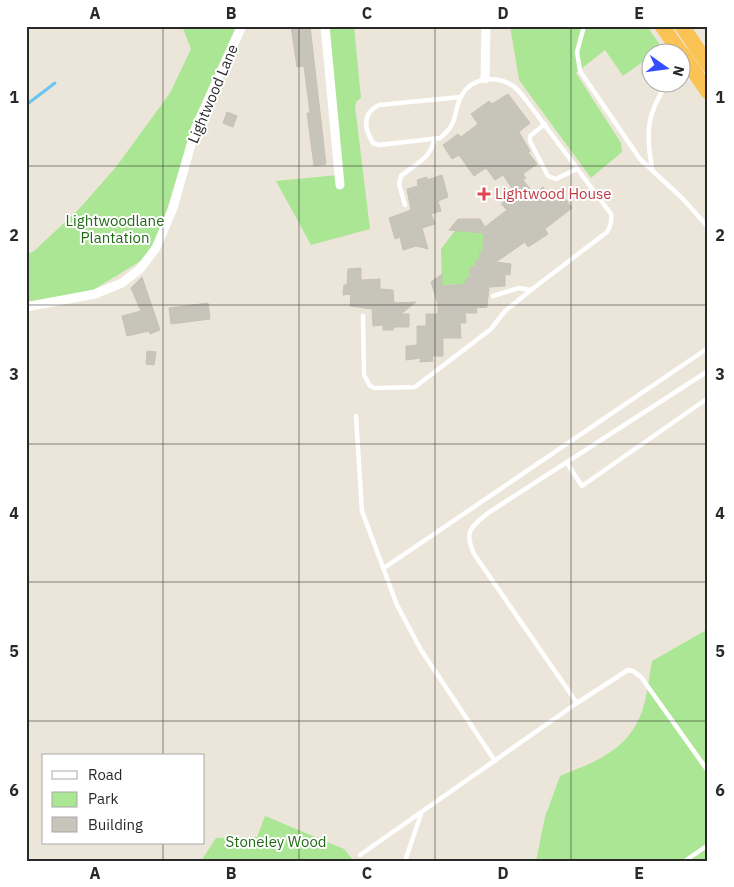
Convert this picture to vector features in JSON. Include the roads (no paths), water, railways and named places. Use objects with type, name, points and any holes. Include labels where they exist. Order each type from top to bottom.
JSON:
[{"type":"highway","points":[[662,26],[672,42]]},
{"type":"highway","points":[[682,26],[708,65]]},
{"type":"highway","points":[[692,72],[708,92]]},
{"type":"street","name":"Lightwood Lane","points":[[26,307],[95,294],[122,282],[140,269],[156,248],[173,208],[196,127],[242,26]]},
{"type":"street","points":[[325,26],[340,185]]},
{"type":"street","points":[[485,79],[486,26]]},
{"type":"lane","points":[[584,26],[577,52],[580,70],[640,158],[683,199],[708,227]]},
{"type":"lane","points":[[363,316],[364,374],[370,386],[376,388],[415,387],[491,330],[505,311],[608,232],[612,221],[611,214],[545,124],[514,86],[504,81],[485,79],[465,90],[461,97],[455,120],[447,132],[440,138],[379,145],[372,143],[367,130],[367,114],[370,109],[379,105],[461,97]]},
{"type":"lane","points":[[652,169],[648,141],[650,121],[654,105],[662,92]]},
{"type":"lane","points":[[545,124],[530,136],[530,140],[548,176],[556,179],[577,169]]},
{"type":"lane","points":[[405,206],[398,184],[400,176],[416,166],[428,155],[434,139]]},
{"type":"lane","points":[[493,296],[519,288],[532,290]]},
{"type":"lane","points":[[384,568],[708,348]]},
{"type":"lane","points":[[577,703],[474,554],[468,540],[472,527],[488,513],[708,372]]},
{"type":"lane","points":[[567,463],[582,486],[708,398]]},
{"type":"lane","points":[[356,416],[358,480],[362,511],[397,605],[422,650],[495,761]]},
{"type":"lane","points":[[360,855],[577,703],[628,670],[641,678],[708,772]]},
{"type":"lane","points":[[406,861],[421,813]]},
{"type":"lane","points":[[685,861],[708,845]]},
{"type":"waterway","points":[[26,105],[55,83]]},
{"type":"place","name":"Lightwood House","points":[[484,194]]},
{"type":"park label","name":"Lightwoodlane Plantation","points":[[115,230]]},
{"type":"park label","name":"Stoneley Wood","points":[[276,842]]}]
